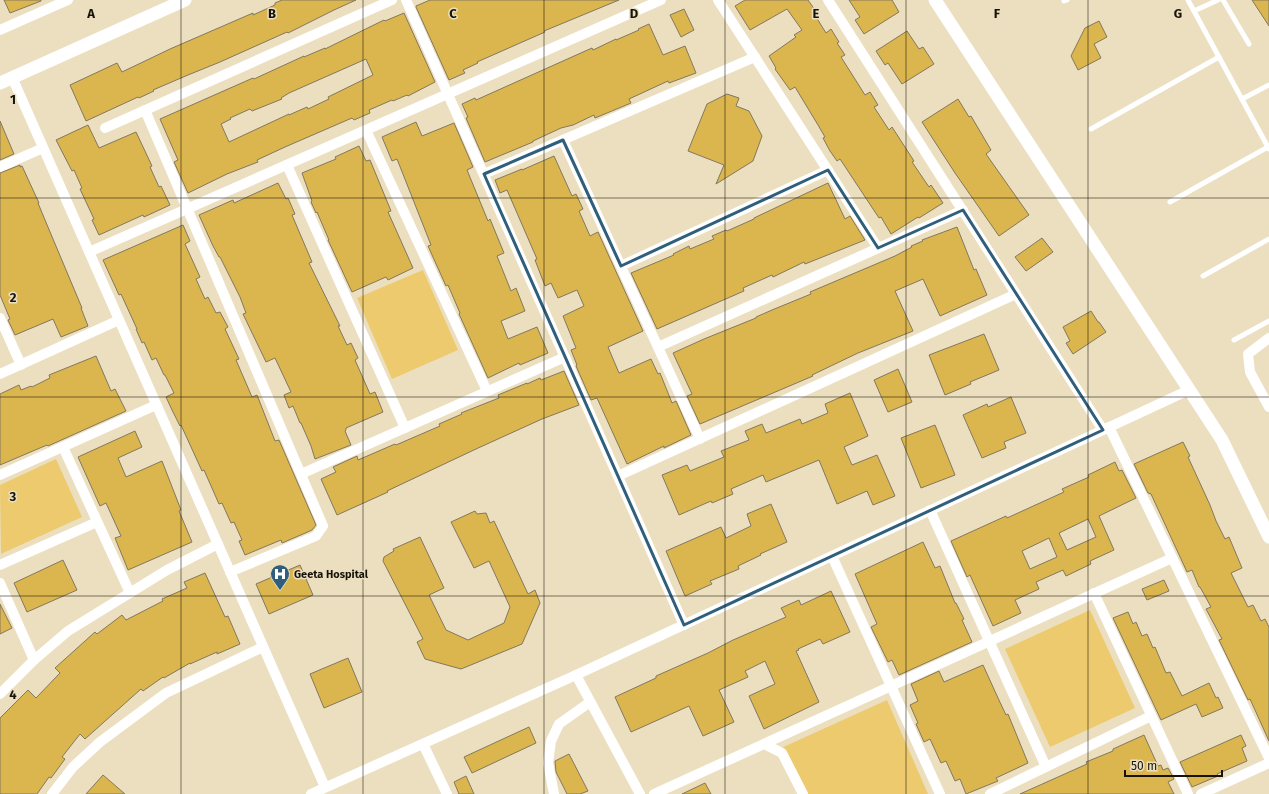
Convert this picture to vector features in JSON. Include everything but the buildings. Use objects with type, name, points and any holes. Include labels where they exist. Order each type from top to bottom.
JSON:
[{"type":"street","points":[[0,30],[68,0]]},
{"type":"street","points":[[185,0],[6,80],[43,148],[325,787]]},
{"type":"street","points":[[105,128],[392,0]]},
{"type":"street","points":[[406,0],[684,625]]},
{"type":"street","points":[[89,252],[661,0]]},
{"type":"street","points":[[718,0],[878,248]]},
{"type":"street","points":[[828,0],[1016,294],[1106,428],[1172,558],[1269,758]]},
{"type":"street","points":[[935,0],[1222,440],[1269,537]]},
{"type":"street","points":[[484,174],[755,57]]},
{"type":"street","points":[[145,110],[324,526],[316,536],[230,572]]},
{"type":"street","points":[[366,130],[487,391]]},
{"type":"street","points":[[563,140],[700,439]]},
{"type":"street","points":[[0,167],[43,148]]},
{"type":"street","points":[[287,165],[405,428]]},
{"type":"street","points":[[621,266],[828,170]]},
{"type":"street","points":[[658,347],[963,210]]},
{"type":"street","points":[[618,476],[1016,294]]},
{"type":"street","points":[[0,318],[21,365]]},
{"type":"street","points":[[0,374],[119,320]]},
{"type":"street","points":[[1269,338],[1248,354],[1250,372],[1269,407]]},
{"type":"street","points":[[301,474],[565,357]]},
{"type":"street","points":[[311,794],[576,675],[1189,390]]},
{"type":"street","points":[[0,475],[156,405]]},
{"type":"street","points":[[64,447],[130,593]]},
{"type":"street","points":[[930,510],[1046,767]]},
{"type":"street","points":[[0,565],[98,522]]},
{"type":"street","points":[[0,694],[34,660],[68,631],[167,570],[218,544]]},
{"type":"street","points":[[832,556],[940,794]]},
{"type":"street","points":[[654,794],[1172,558]]},
{"type":"street","points":[[0,583],[34,660]]},
{"type":"street","points":[[1094,594],[1188,794]]},
{"type":"street","points":[[52,794],[73,767],[100,742],[166,693],[263,647]]},
{"type":"street","points":[[576,675],[640,794]]},
{"type":"street","points":[[554,794],[548,763],[552,741],[559,724],[590,702]]},
{"type":"street","points":[[990,794],[1151,716]]},
{"type":"street","points":[[423,744],[448,794]]},
{"type":"street","points":[[764,744],[782,753],[803,794]]},
{"type":"street","points":[[1200,794],[1269,763]]},
{"type":"lane","points":[[1170,202],[1268,148],[1188,0]]},
{"type":"lane","points":[[1194,11],[1218,0]]},
{"type":"lane","points":[[1223,0],[1249,44]]},
{"type":"lane","points":[[1091,129],[1219,57]]},
{"type":"lane","points":[[1242,99],[1269,85]]},
{"type":"lane","points":[[1203,276],[1269,239]]},
{"type":"lane","points":[[1234,340],[1269,321]]},
{"type":"highlighted area","points":[[563,140],[621,266],[828,170],[878,248],[963,210],[1103,430],[684,625],[484,174]]},
{"type":"shaded area","points":[[423,270],[458,350],[392,379],[357,298]]},
{"type":"shaded area","points":[[56,459],[82,517],[1,554],[0,485]]},
{"type":"shaded area","points":[[1090,610],[1135,708],[1050,747],[1005,649]]},
{"type":"shaded area","points":[[887,700],[928,794],[805,794],[779,749]]},
{"type":"place","name":"Geeta Hospital","points":[[280,591]]}]
